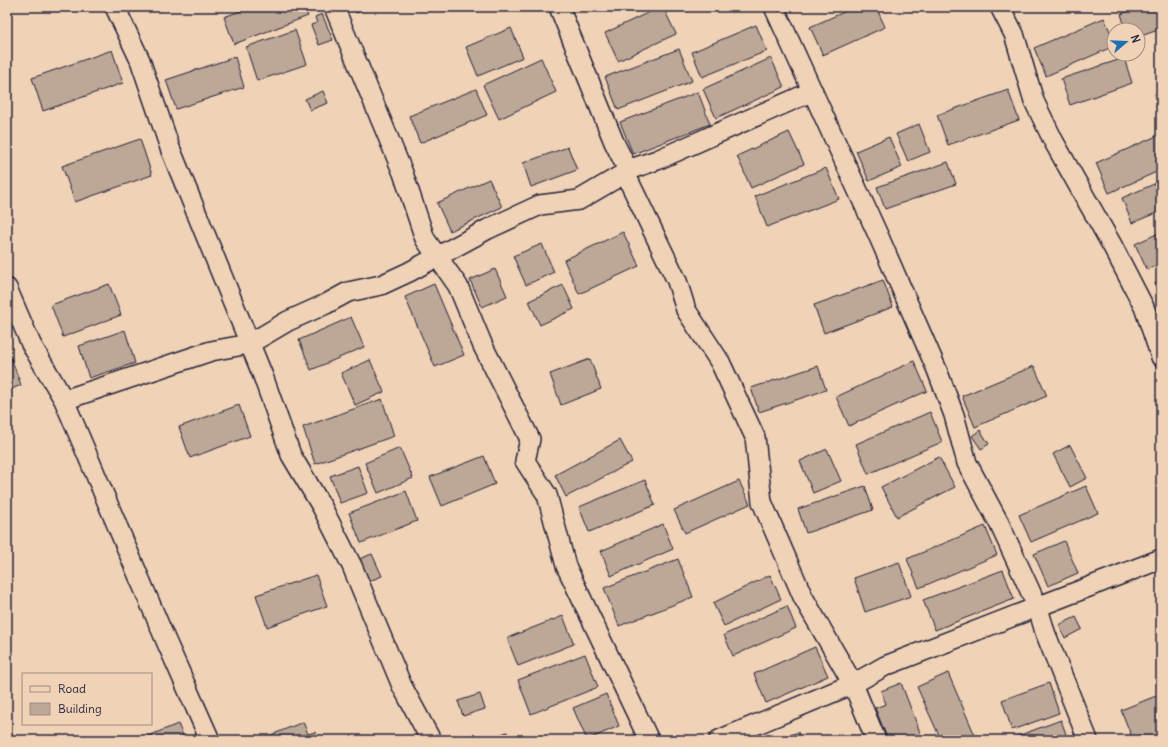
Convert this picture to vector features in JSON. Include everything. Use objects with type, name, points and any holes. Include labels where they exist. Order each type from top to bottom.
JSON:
[{"type":"street","points":[[115,7],[140,60],[170,148],[249,344],[291,455],[322,507],[352,566],[402,686],[431,740]]},
{"type":"street","points":[[334,7],[403,173],[425,239],[436,258],[458,286],[483,346],[530,439],[525,461],[547,495],[566,566],[649,740]]},
{"type":"street","points":[[559,7],[626,171],[677,281],[686,310],[720,362],[755,437],[762,502],[803,597],[853,684],[876,740]]},
{"type":"street","points":[[774,7],[813,91],[832,138],[882,244],[937,370],[954,415],[967,463],[999,523],[1038,608],[1045,632],[1088,740]]},
{"type":"street","points":[[1000,7],[1014,34],[1034,101],[1054,142],[1113,247],[1144,307],[1161,357]]},
{"type":"street","points":[[64,400],[211,351],[249,344],[288,321],[326,304],[348,292],[381,285],[540,205],[579,200],[626,171],[658,160],[813,91]]},
{"type":"street","points":[[7,288],[31,344],[64,400],[166,641],[210,740]]},
{"type":"street","points":[[719,740],[853,684],[885,666],[1038,608],[1161,559]]},
{"type":"building","points":[[251,7],[304,7],[308,16],[234,44],[224,17]]},
{"type":"building","points":[[354,7],[371,7],[356,13]]},
{"type":"building","points":[[660,7],[663,7],[676,34],[618,61],[605,33]]},
{"type":"building","points":[[855,7],[876,7],[885,27],[823,55],[810,27]]},
{"type":"building","points":[[1141,7],[1161,7],[1161,29],[1146,34],[1146,22],[1124,22],[1121,14]]},
{"type":"building","points":[[322,14],[333,40],[319,45],[311,25],[317,23],[315,17]]},
{"type":"building","points":[[1104,18],[1106,22],[1106,50],[1046,76],[1034,48]]},
{"type":"building","points":[[756,25],[767,51],[702,77],[692,52]]},
{"type":"building","points":[[511,28],[523,57],[478,76],[466,47]]},
{"type":"building","points":[[295,30],[307,64],[257,81],[246,47]]},
{"type":"building","points":[[679,49],[692,81],[618,110],[605,77]]},
{"type":"building","points":[[112,50],[123,83],[43,111],[32,78]]},
{"type":"building","points":[[235,57],[244,87],[176,109],[166,80]]},
{"type":"building","points":[[541,58],[556,92],[499,119],[483,85]]},
{"type":"building","points":[[771,58],[784,87],[716,118],[703,89]]},
{"type":"building","points":[[1112,62],[1125,62],[1132,83],[1070,105],[1061,79]]},
{"type":"building","points":[[476,89],[487,115],[420,143],[409,116]]},
{"type":"building","points":[[1008,90],[1019,120],[948,145],[937,115]]},
{"type":"building","points":[[323,91],[328,103],[310,110],[305,99]]},
{"type":"building","points":[[698,92],[710,124],[633,154],[620,122]]},
{"type":"building","points":[[1161,92],[1161,110],[1155,94]]},
{"type":"building","points":[[919,124],[930,152],[908,161],[896,134]]},
{"type":"building","points":[[789,132],[804,164],[751,188],[737,156]]},
{"type":"building","points":[[1159,135],[1161,140],[1161,170],[1109,193],[1096,163]]},
{"type":"building","points":[[889,137],[902,167],[869,181],[856,151]]},
{"type":"building","points":[[140,139],[152,175],[75,202],[62,166]]},
{"type":"building","points":[[568,147],[577,170],[531,187],[523,163]]},
{"type":"building","points":[[948,162],[956,184],[885,209],[877,187]]},
{"type":"building","points":[[826,168],[839,199],[767,227],[755,196]]},
{"type":"building","points":[[489,179],[502,207],[450,231],[437,203]]},
{"type":"building","points":[[1161,181],[1161,211],[1132,223],[1122,198]]},
{"type":"building","points":[[623,232],[639,266],[579,294],[564,260]]},
{"type":"building","points":[[1161,232],[1161,263],[1147,270],[1135,244]]},
{"type":"building","points":[[542,244],[554,272],[526,285],[513,256]]},
{"type":"building","points":[[495,269],[507,296],[482,307],[470,280]]},
{"type":"building","points":[[883,280],[893,307],[824,333],[814,305]]},
{"type":"building","points":[[1161,281],[1161,296],[1155,283]]},
{"type":"building","points":[[109,284],[121,315],[63,337],[51,305]]},
{"type":"building","points":[[434,284],[464,355],[435,367],[405,297]]},
{"type":"building","points":[[563,285],[574,309],[540,325],[529,301]]},
{"type":"building","points":[[351,317],[364,347],[311,370],[299,340]]},
{"type":"building","points":[[125,330],[135,363],[89,378],[79,346]]},
{"type":"building","points":[[11,358],[21,385],[7,391],[7,359]]},
{"type":"building","points":[[590,359],[601,389],[561,405],[550,374]]},
{"type":"building","points":[[370,360],[384,392],[355,405],[341,373]]},
{"type":"building","points":[[914,361],[927,391],[849,426],[836,397]]},
{"type":"building","points":[[818,366],[826,390],[759,412],[751,388]]},
{"type":"building","points":[[1034,366],[1047,396],[975,427],[962,396]]},
{"type":"building","points":[[382,399],[394,436],[315,464],[303,427]]},
{"type":"building","points":[[239,405],[250,436],[190,458],[179,427]]},
{"type":"building","points":[[930,412],[942,442],[868,474],[856,444]]},
{"type":"building","points":[[980,430],[989,444],[981,449],[972,436]]},
{"type":"building","points":[[620,440],[632,462],[566,497],[555,475]]},
{"type":"building","points":[[1070,445],[1087,478],[1070,487],[1053,454]]},
{"type":"building","points":[[400,448],[413,478],[378,493],[365,463]]},
{"type":"building","points":[[827,449],[841,481],[813,493],[800,461]]},
{"type":"building","points":[[484,456],[495,484],[442,506],[430,477]]},
{"type":"building","points":[[939,457],[955,487],[897,517],[881,487]]},
{"type":"building","points":[[358,466],[368,493],[340,503],[330,476]]},
{"type":"building","points":[[645,480],[655,505],[589,532],[579,507]]},
{"type":"building","points":[[739,481],[750,504],[685,533],[674,510]]},
{"type":"building","points":[[865,486],[873,510],[806,533],[798,509]]},
{"type":"building","points":[[1086,486],[1098,513],[1031,542],[1019,515]]},
{"type":"building","points":[[406,491],[417,521],[361,543],[349,513]]},
{"type":"building","points":[[663,524],[673,549],[611,576],[601,551]]},
{"type":"building","points":[[985,526],[997,555],[919,588],[907,559]]},
{"type":"building","points":[[1064,541],[1078,573],[1048,586],[1034,554]]},
{"type":"building","points":[[372,554],[382,576],[367,582],[357,560]]},
{"type":"building","points":[[678,559],[693,597],[619,626],[604,588]]},
{"type":"building","points":[[899,562],[911,596],[865,612],[854,578]]},
{"type":"building","points":[[1003,570],[1014,599],[935,630],[923,600]]},
{"type":"building","points":[[316,575],[327,606],[267,627],[256,595]]},
{"type":"building","points":[[770,575],[781,599],[724,626],[713,603]]},
{"type":"building","points":[[787,606],[796,628],[733,656],[724,635]]},
{"type":"building","points":[[563,616],[574,644],[518,666],[507,638]]},
{"type":"building","points":[[1076,617],[1082,629],[1065,638],[1059,625]]},
{"type":"building","points":[[815,647],[828,676],[766,703],[754,674]]},
{"type":"building","points":[[585,654],[598,687],[531,714],[518,680]]},
{"type":"building","points":[[948,673],[977,740],[941,740],[917,687]]},
{"type":"building","points":[[901,683],[923,740],[888,740],[875,708],[886,704],[881,691]]},
{"type":"building","points":[[1049,683],[1059,713],[1012,730],[1002,700]]},
{"type":"building","points":[[480,694],[485,709],[463,716],[458,701]]},
{"type":"building","points":[[606,694],[619,726],[587,740],[573,708]]},
{"type":"building","points":[[1161,694],[1161,740],[1133,740],[1121,710]]},
{"type":"building","points":[[1061,720],[1068,740],[1013,740],[1012,738]]},
{"type":"building","points":[[303,722],[308,734],[315,732],[318,740],[259,740]]},
{"type":"building","points":[[178,724],[185,740],[138,740]]},
{"type":"building","points":[[507,732],[509,740],[485,740]]},
{"type":"building","points":[[798,732],[801,740],[778,740]]}]
